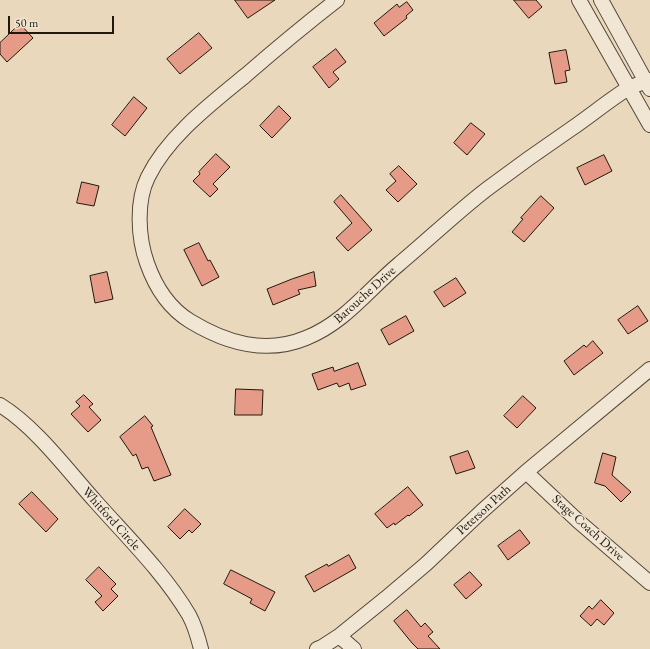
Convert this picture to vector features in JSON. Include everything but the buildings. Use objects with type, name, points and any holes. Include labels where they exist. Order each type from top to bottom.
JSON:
[{"type":"street","name":"Barouche Drive","points":[[337,0],[261,62],[191,124],[168,147],[154,165],[147,179],[141,198],[140,232],[142,250],[156,285],[167,301],[184,317],[205,330],[224,339],[256,346],[274,346],[306,339],[333,325],[392,270],[486,190],[628,89],[649,84]]},
{"type":"street","points":[[579,0],[628,89],[650,125]]},
{"type":"street","points":[[601,0],[649,84]]},
{"type":"street","name":"Peterson Path","points":[[317,649],[339,636],[426,564],[526,472],[650,369]]},
{"type":"street","name":"Whitford Circle","points":[[0,405],[13,413],[37,435],[162,576],[188,615],[197,633],[201,649]]},
{"type":"street","name":"Stage Coach Drive","points":[[526,472],[578,521],[650,583]]},
{"type":"street","points":[[339,636],[354,649]]}]
